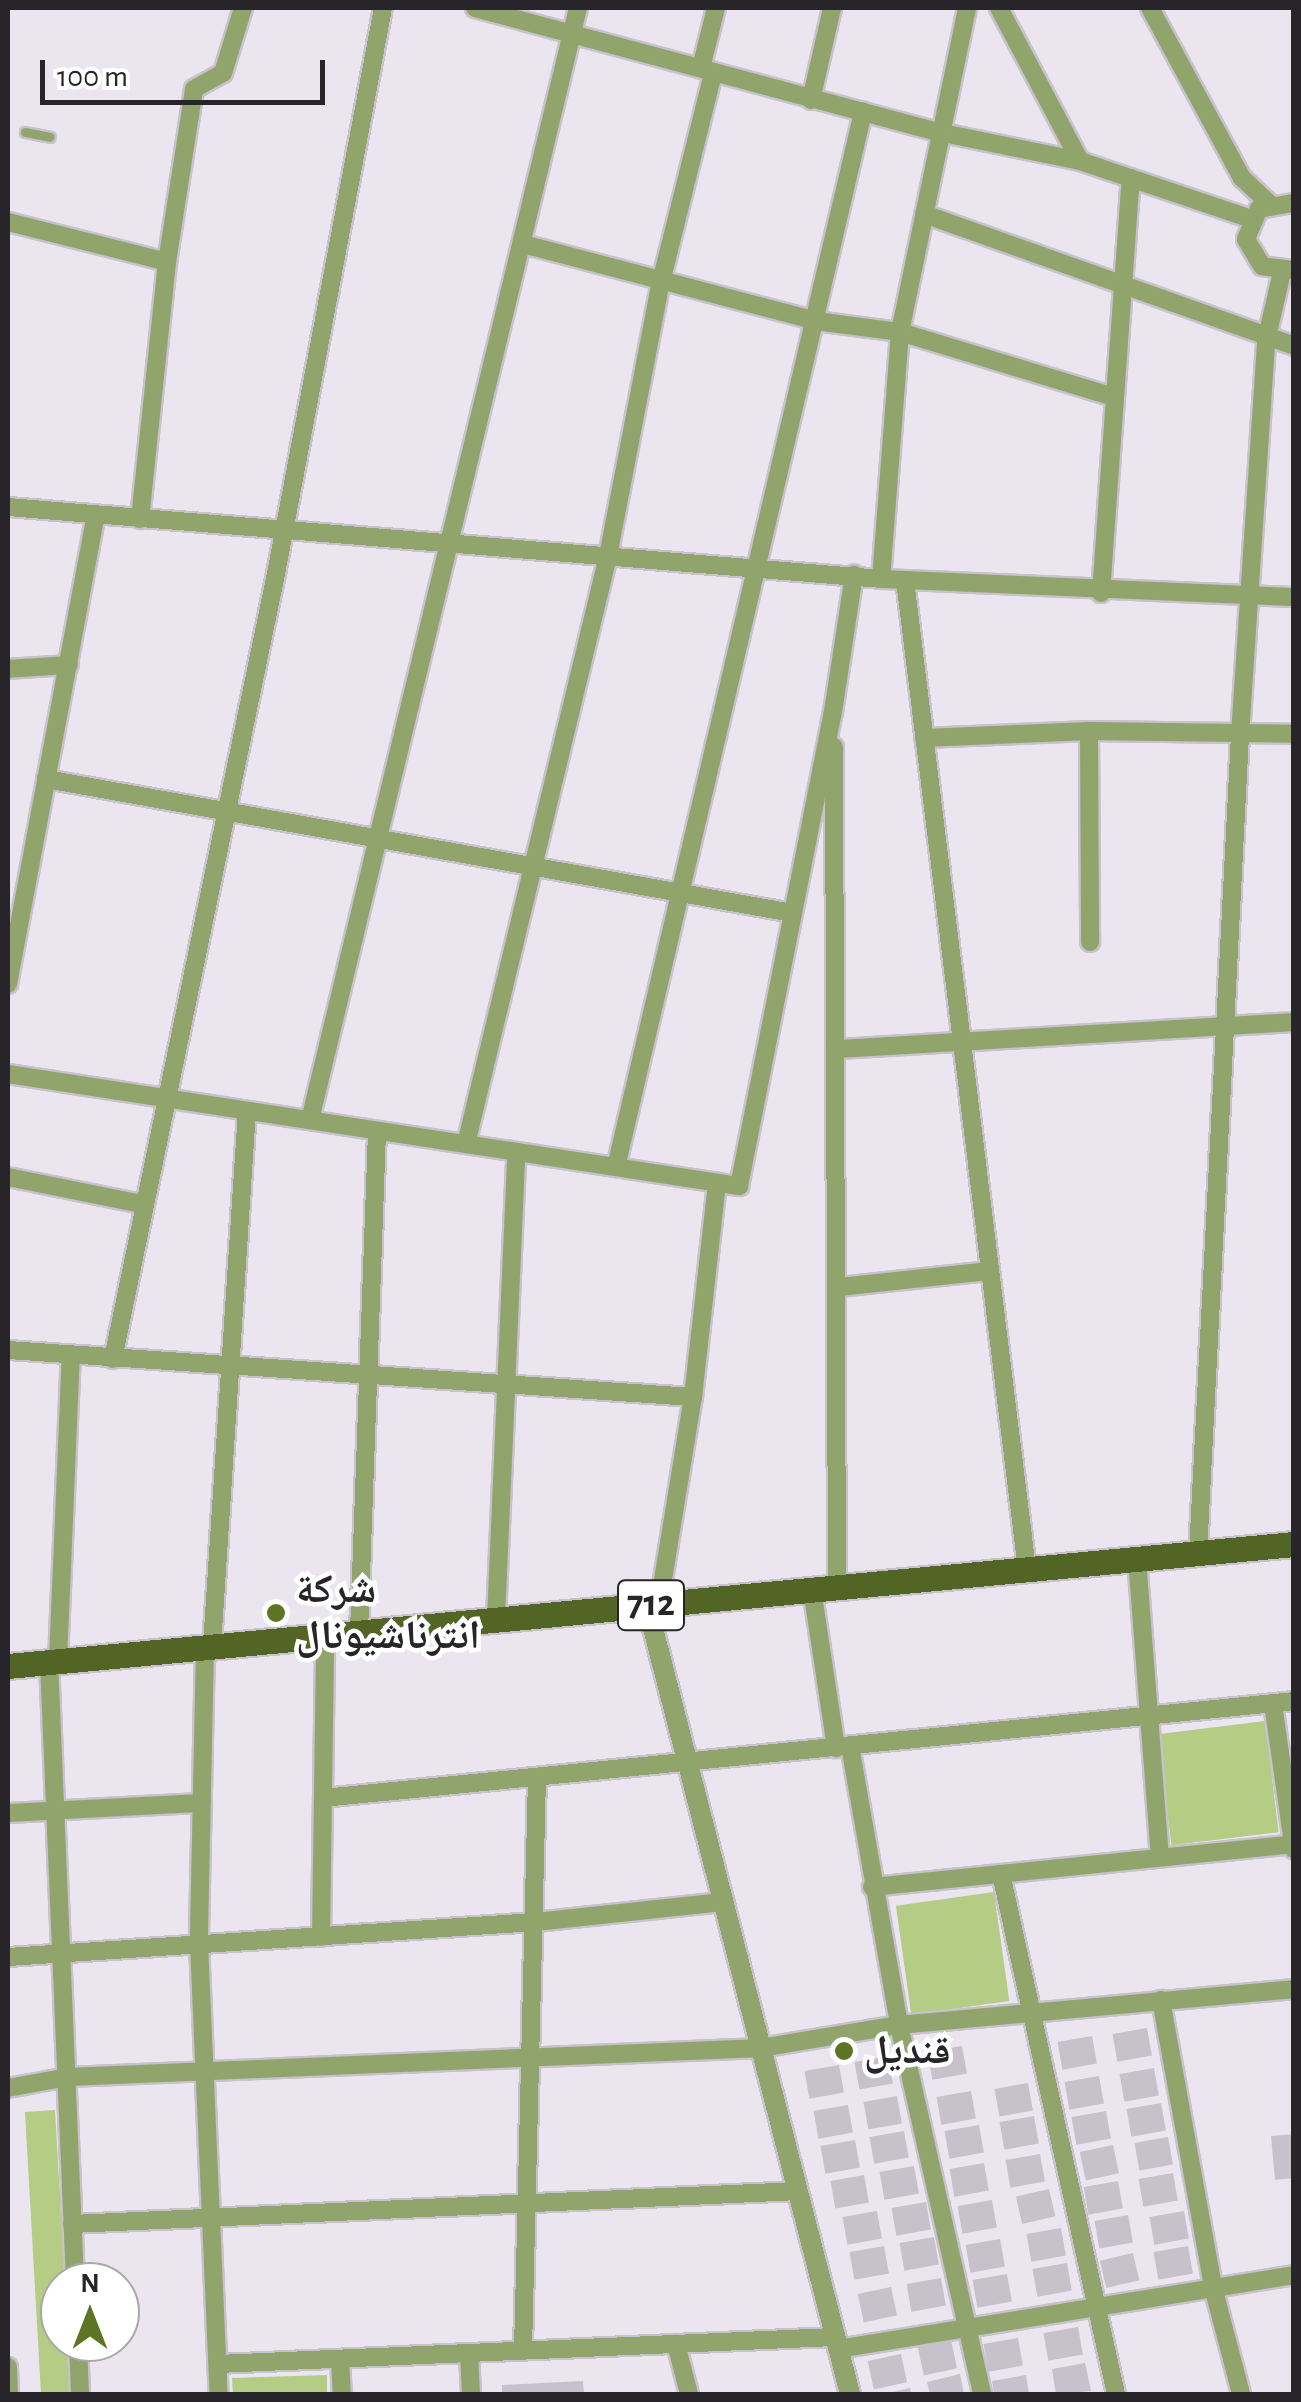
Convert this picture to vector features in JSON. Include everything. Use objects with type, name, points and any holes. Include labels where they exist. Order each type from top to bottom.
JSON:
[{"type":"main road","name":"712","points":[[8,1666],[1294,1544]]},
{"type":"street","points":[[140,519],[167,262],[194,89],[223,73],[243,8]]},
{"type":"street","points":[[113,1359],[382,10],[361,8]]},
{"type":"street","points":[[475,8],[811,100],[938,132],[1080,161],[1251,219]]},
{"type":"street","points":[[310,1120],[445,543],[578,8]]},
{"type":"street","points":[[466,1144],[608,556],[707,70],[716,8]]},
{"type":"street","points":[[811,100],[832,8]]},
{"type":"street","points":[[881,578],[900,332],[938,132],[967,8]]},
{"type":"street","points":[[999,8],[1080,161]]},
{"type":"street","points":[[1150,8],[1242,178],[1268,204]]},
{"type":"street","points":[[616,1168],[683,894],[862,112]]},
{"type":"street","points":[[1102,593],[1112,396],[1131,178]]},
{"type":"street","points":[[1198,1553],[1222,1026],[1266,340],[1288,270],[1254,258],[1246,239],[1251,219],[1268,204],[1294,203]]},
{"type":"street","points":[[924,214],[1122,283],[1266,340],[1294,346]]},
{"type":"street","points":[[8,222],[167,262]]},
{"type":"street","points":[[522,244],[816,321],[900,332],[1112,396]]},
{"type":"street","points":[[8,507],[906,580],[1102,593],[1294,597]]},
{"type":"street","points":[[8,984],[96,516]]},
{"type":"street","points":[[8,1074],[740,1186],[833,712],[854,575]]},
{"type":"street","points":[[906,580],[1027,1569]]},
{"type":"street","points":[[8,669],[70,665]]},
{"type":"street","points":[[833,712],[839,1286],[824,1588],[843,1747],[898,2025],[982,2394]]},
{"type":"street","points":[[924,738],[1089,731],[1294,734]]},
{"type":"street","points":[[1089,731],[1090,942]]},
{"type":"street","points":[[46,779],[792,914]]},
{"type":"street","points":[[839,1049],[1294,1022]]},
{"type":"street","points":[[219,2394],[202,2071],[202,1803],[208,1646],[232,1367],[247,1111]]},
{"type":"street","points":[[359,1632],[364,1374],[376,1131]]},
{"type":"street","points":[[496,1619],[516,1152]]},
{"type":"street","points":[[8,1177],[142,1204]]},
{"type":"street","points":[[717,1183],[693,1396],[653,1605],[688,1766],[850,2394]]},
{"type":"street","points":[[839,1286],[988,1272]]},
{"type":"street","points":[[8,1350],[693,1396]]},
{"type":"street","points":[[71,1356],[53,1661],[73,2262]]},
{"type":"street","points":[[1137,1559],[1145,1715],[1160,1856]]},
{"type":"street","points":[[321,1937],[326,1636]]},
{"type":"street","points":[[323,1798],[688,1766],[1294,1702]]},
{"type":"street","points":[[872,1887],[1293,1846],[1273,1704]]},
{"type":"street","points":[[523,2350],[530,2204],[529,2058],[538,1777]]},
{"type":"street","points":[[8,1813],[202,1803]]},
{"type":"street","points":[[1002,1874],[1027,2012],[1116,2394]]},
{"type":"street","points":[[8,1957],[535,1922],[724,1902]]},
{"type":"street","points":[[8,2088],[68,2077],[761,2048],[898,2025],[1294,1989]]},
{"type":"street","points":[[1161,2000],[1213,2287],[1241,2394]]},
{"type":"street","points":[[72,2224],[798,2191]]},
{"type":"street","points":[[218,2364],[676,2344],[837,2343],[1294,2275]]},
{"type":"street","points":[[676,2344],[690,2394]]},
{"type":"street","points":[[469,2353],[471,2394]]},
{"type":"street","points":[[340,2359],[342,2394]]},
{"type":"street","points":[[79,2362],[80,2394]]},
{"type":"street","points":[[8,2367],[9,2394]]},
{"type":"lane","points":[[25,132],[50,137]]},
{"type":"green space","points":[[1265,1721],[1279,1832],[1171,1845],[1158,1734]]},
{"type":"green space","points":[[994,1892],[1009,2001],[911,2015],[896,1906]]},
{"type":"green space","points":[[55,2110],[64,2262],[40,2262],[40,2362],[69,2362],[71,2394],[41,2394],[25,2112]]},
{"type":"green space","points":[[327,2375],[327,2394],[233,2394],[232,2378]]},
{"type":"building","points":[[1147,2028],[1152,2056],[1117,2062],[1113,2034]]},
{"type":"building","points":[[1092,2036],[1097,2064],[1062,2070],[1058,2042]]},
{"type":"building","points":[[962,2046],[967,2074],[932,2080],[928,2052]]},
{"type":"building","points":[[888,2056],[893,2084],[859,2089],[855,2062]]},
{"type":"building","points":[[839,2065],[844,2093],[809,2099],[805,2071]]},
{"type":"building","points":[[1154,2068],[1159,2096],[1124,2102],[1120,2074]]},
{"type":"building","points":[[1099,2076],[1104,2104],[1069,2110],[1065,2082]]},
{"type":"building","points":[[1028,2083],[1033,2111],[999,2116],[995,2089]]},
{"type":"building","points":[[971,2091],[976,2119],[941,2125],[937,2097]]},
{"type":"building","points":[[897,2096],[902,2124],[868,2129],[864,2102]]},
{"type":"building","points":[[1161,2103],[1166,2131],[1131,2137],[1127,2109]]},
{"type":"building","points":[[848,2105],[853,2133],[818,2139],[814,2111]]},
{"type":"building","points":[[1106,2111],[1111,2139],[1076,2145],[1072,2117]]},
{"type":"building","points":[[1034,2116],[1039,2144],[1004,2150],[1000,2122]]},
{"type":"building","points":[[979,2125],[984,2153],[949,2159],[945,2131]]},
{"type":"building","points":[[904,2131],[909,2158],[874,2164],[870,2137]]},
{"type":"building","points":[[1294,2134],[1294,2178],[1275,2180],[1271,2136]]},
{"type":"building","points":[[1168,2137],[1173,2165],[1139,2170],[1135,2143]]},
{"type":"building","points":[[855,2140],[860,2168],[825,2174],[821,2146]]},
{"type":"building","points":[[1113,2145],[1119,2173],[1086,2180],[1080,2152]]},
{"type":"building","points":[[1040,2154],[1045,2182],[1010,2188],[1006,2160]]},
{"type":"building","points":[[984,2163],[989,2191],[954,2197],[950,2169]]},
{"type":"building","points":[[914,2166],[919,2194],[884,2200],[880,2172]]},
{"type":"building","points":[[1173,2173],[1178,2201],[1143,2207],[1139,2179]]},
{"type":"building","points":[[864,2175],[869,2203],[835,2208],[831,2181]]},
{"type":"building","points":[[1118,2181],[1123,2209],[1088,2215],[1084,2187]]},
{"type":"building","points":[[1049,2189],[1055,2216],[1022,2224],[1016,2197]]},
{"type":"building","points":[[992,2200],[997,2228],[962,2234],[958,2206]]},
{"type":"building","points":[[926,2202],[931,2230],[896,2236],[892,2208]]},
{"type":"building","points":[[877,2211],[882,2239],[847,2245],[843,2217]]},
{"type":"building","points":[[1184,2211],[1189,2239],[1154,2245],[1150,2217]]},
{"type":"building","points":[[1128,2215],[1133,2243],[1099,2248],[1095,2221]]},
{"type":"building","points":[[1061,2228],[1066,2256],[1031,2262],[1027,2234]]},
{"type":"building","points":[[934,2237],[939,2265],[904,2271],[900,2243]]},
{"type":"building","points":[[1000,2239],[1005,2267],[970,2273],[966,2245]]},
{"type":"building","points":[[884,2246],[889,2274],[854,2280],[850,2252]]},
{"type":"building","points":[[1188,2246],[1193,2274],[1158,2280],[1154,2252]]},
{"type":"building","points":[[1133,2253],[1139,2280],[1106,2288],[1100,2261]]},
{"type":"building","points":[[1067,2263],[1072,2291],[1037,2297],[1033,2269]]},
{"type":"building","points":[[1007,2274],[1012,2302],[977,2308],[973,2280]]},
{"type":"building","points":[[941,2278],[946,2306],[911,2312],[907,2284]]},
{"type":"building","points":[[891,2287],[897,2315],[864,2322],[858,2294]]},
{"type":"building","points":[[1078,2327],[1083,2355],[1048,2361],[1044,2333]]},
{"type":"building","points":[[1018,2338],[1023,2366],[988,2372],[984,2344]]},
{"type":"building","points":[[951,2340],[957,2368],[924,2375],[918,2347]]},
{"type":"building","points":[[901,2354],[907,2382],[874,2389],[868,2361]]},
{"type":"building","points":[[1085,2363],[1091,2391],[1056,2394],[1052,2369]]},
{"type":"building","points":[[960,2374],[964,2394],[930,2394],[927,2382]]},
{"type":"building","points":[[1026,2375],[1029,2394],[994,2394],[992,2381]]},
{"type":"building","points":[[583,2381],[584,2394],[502,2394],[502,2385]]},
{"type":"building","points":[[910,2388],[911,2394],[888,2394],[888,2393]]},
{"type":"place","name":"شركة انترناشيونال","points":[[276,1613]]},
{"type":"place","name":"قنديل","points":[[844,2051]]}]
